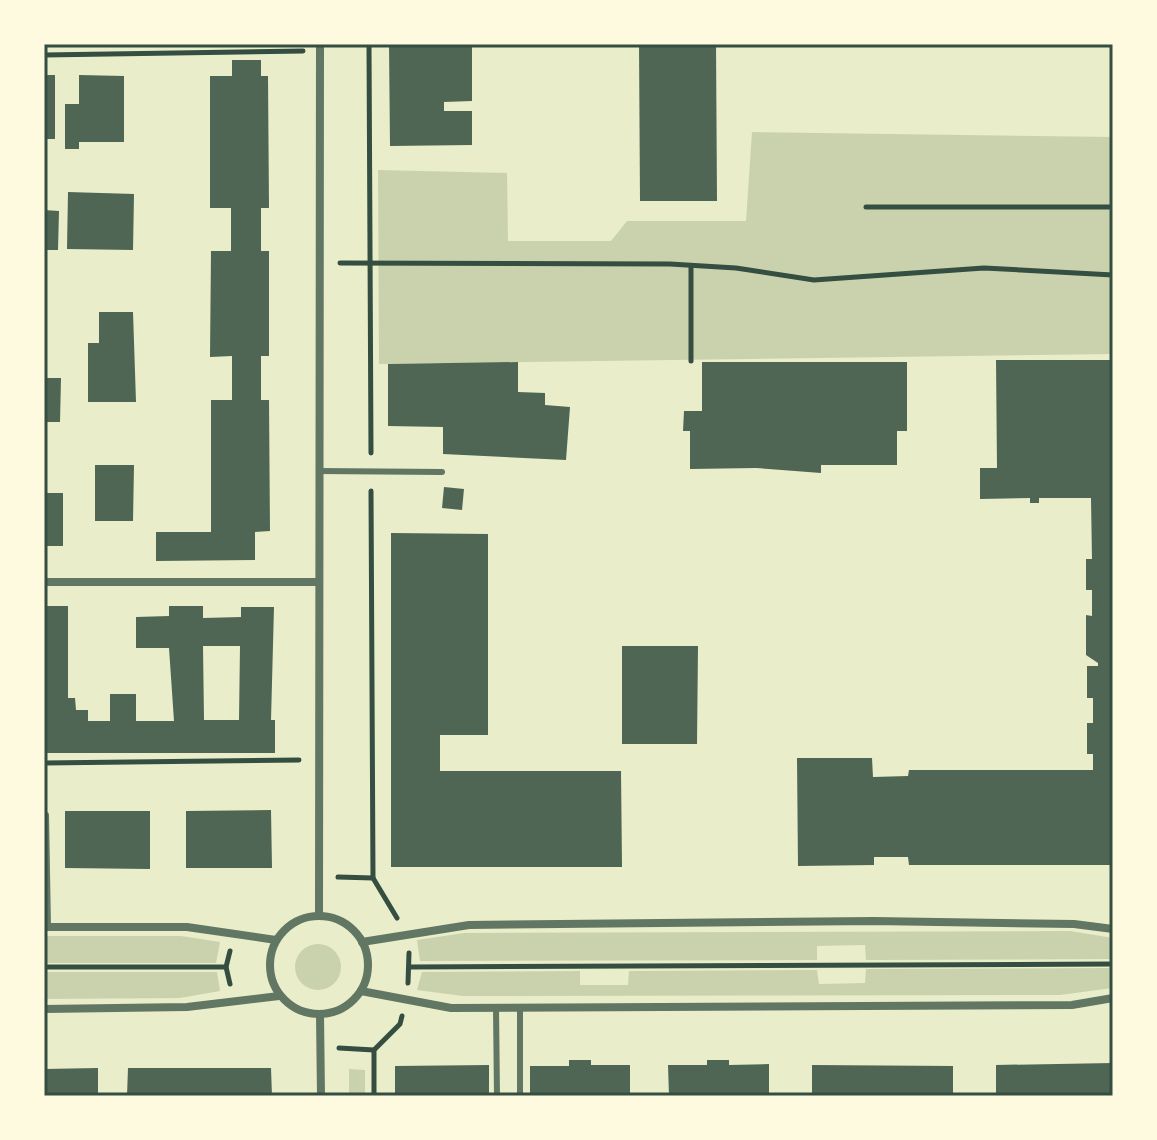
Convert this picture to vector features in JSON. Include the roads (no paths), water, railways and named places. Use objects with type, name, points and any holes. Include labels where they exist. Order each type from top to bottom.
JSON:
[{"type":"street","points":[[319,915],[320,48]]},
{"type":"street","points":[[44,582],[319,582]]},
{"type":"street","points":[[319,915],[344,923],[362,942],[368,966],[361,991],[344,1008],[320,1015],[291,1006],[279,996],[269,968],[276,940],[294,922],[319,915]]},
{"type":"street","points":[[362,942],[469,925],[874,921],[1074,924],[1113,929]]},
{"type":"street","points":[[46,927],[187,927],[276,940]]},
{"type":"street","points":[[361,991],[451,1008],[1072,1005],[1113,998]]},
{"type":"street","points":[[44,1009],[187,1007],[279,996]]},
{"type":"street","points":[[320,1015],[321,1096]]},
{"type":"lane","points":[[319,471],[442,472]]},
{"type":"lane","points":[[46,815],[46,927]]},
{"type":"lane","points":[[496,1007],[497,1096]]},
{"type":"lane","points":[[520,1007],[520,1096]]}]
